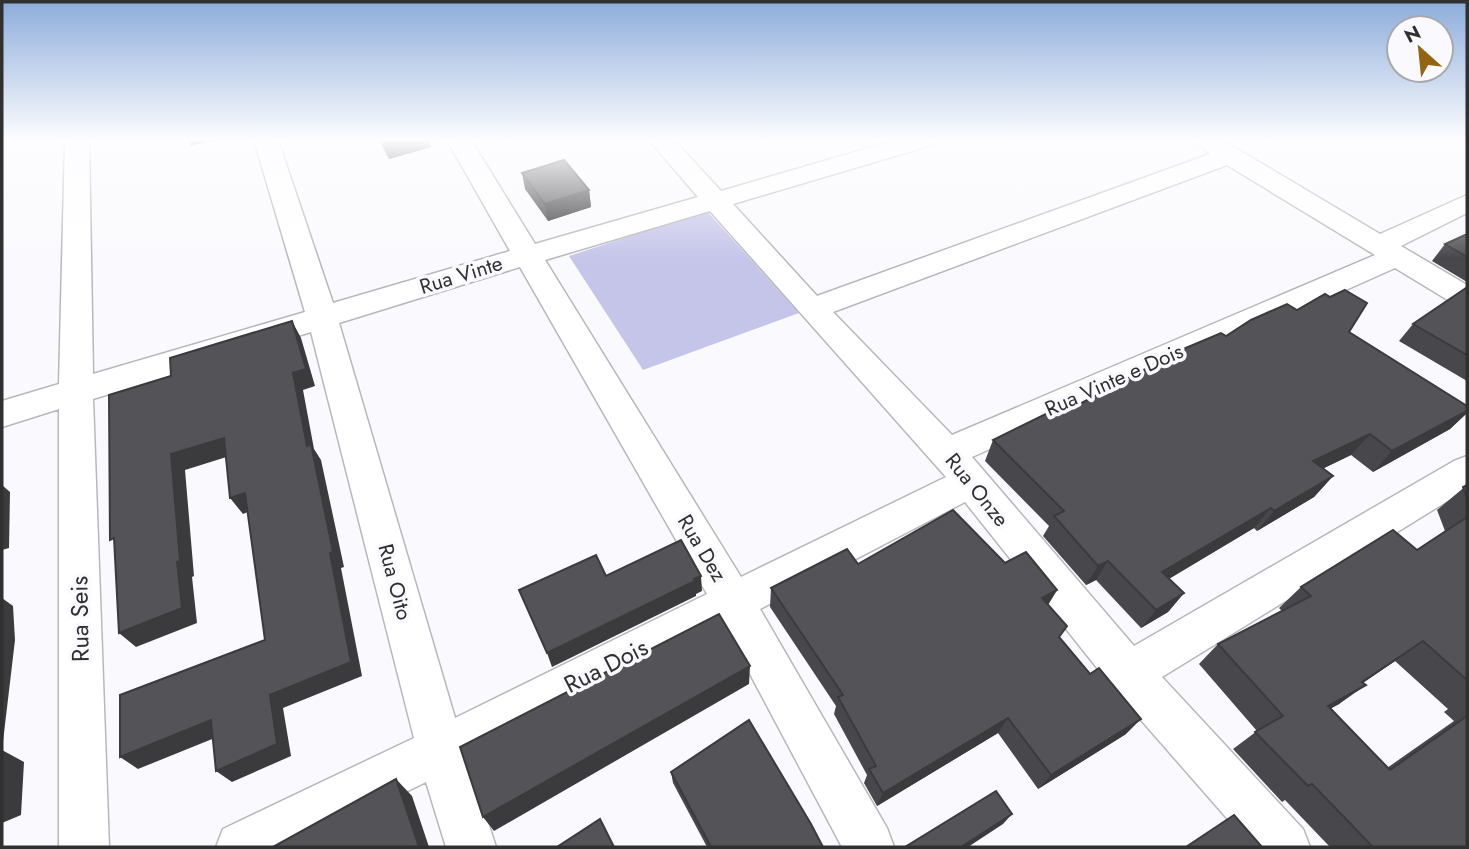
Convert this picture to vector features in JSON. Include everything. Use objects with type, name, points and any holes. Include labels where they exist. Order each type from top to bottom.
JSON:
[{"type":"street","name":"Rua Seis","points":[[77,180],[76,391],[84,847]]},
{"type":"street","name":"Rua Oito","points":[[279,180],[322,316],[441,751],[471,847]]},
{"type":"street","name":"Rua Dez","points":[[483,180],[733,601],[869,846]]},
{"type":"street","name":"Rua Onze","points":[[695,180],[958,468],[1129,673],[1284,847]]},
{"type":"street","name":"Rua Vinte","points":[[2,414],[322,316],[787,180]]},
{"type":"street","points":[[812,309],[1163,180]]},
{"type":"street","points":[[1271,180],[1467,298]]},
{"type":"street","name":"Rua Vinte e Dois","points":[[958,468],[1388,251],[1467,203]]},
{"type":"street","name":"Rua Dois","points":[[241,847],[441,751],[733,601],[958,468]]},
{"type":"street","points":[[1129,673],[1467,471]]},
{"type":"shaded area","points":[[707,211],[799,313],[643,370],[569,256]]},
{"type":"building","points":[[527,180],[580,180],[589,190],[545,204]]},
{"type":"building","points":[[1467,234],[1467,257],[1445,244]]},
{"type":"building","points":[[1467,288],[1467,355],[1413,324]]},
{"type":"building","points":[[1345,290],[1367,303],[1349,332],[1467,406],[1467,411],[1392,451],[1370,434],[1313,461],[1333,476],[1274,511],[1271,508],[1162,572],[1184,593],[1156,610],[1108,561],[1098,566],[1054,516],[1064,511],[993,440],[1056,409],[1061,414],[1181,350],[1221,333],[1226,336],[1251,320],[1287,304],[1297,310],[1325,294],[1330,297]]},
{"type":"building","points":[[292,321],[306,369],[293,373],[307,446],[311,444],[333,552],[330,553],[351,662],[270,695],[277,744],[216,771],[211,720],[120,757],[120,695],[265,640],[245,493],[230,498],[224,438],[171,454],[182,608],[119,633],[114,538],[110,540],[109,395],[171,376],[170,358]]},
{"type":"building","points":[[953,510],[1005,563],[1026,552],[1057,590],[1042,598],[1067,626],[1059,637],[1090,674],[1099,668],[1141,719],[1051,775],[1008,718],[883,793],[869,769],[876,766],[838,697],[843,695],[771,588],[847,549],[858,564]]},
{"type":"building","points":[[1467,517],[1467,680],[1423,641],[1362,682],[1366,685],[1328,706],[1390,770],[1467,716],[1467,847],[1373,847],[1312,784],[1308,786],[1255,732],[1283,716],[1218,644],[1311,596],[1301,587],[1393,530],[1417,550]]},
{"type":"building","points":[[681,540],[701,576],[547,653],[519,590],[596,555],[606,576]]},
{"type":"building","points":[[719,614],[750,666],[483,817],[460,747]]},
{"type":"building","points":[[749,720],[823,847],[711,847],[671,772]]},
{"type":"building","points":[[396,779],[419,847],[273,847]]},
{"type":"building","points":[[996,791],[1012,814],[961,847],[905,847]]},
{"type":"building","points":[[1234,815],[1262,847],[1186,847]]},
{"type":"building","points":[[600,819],[614,847],[557,847]]}]
